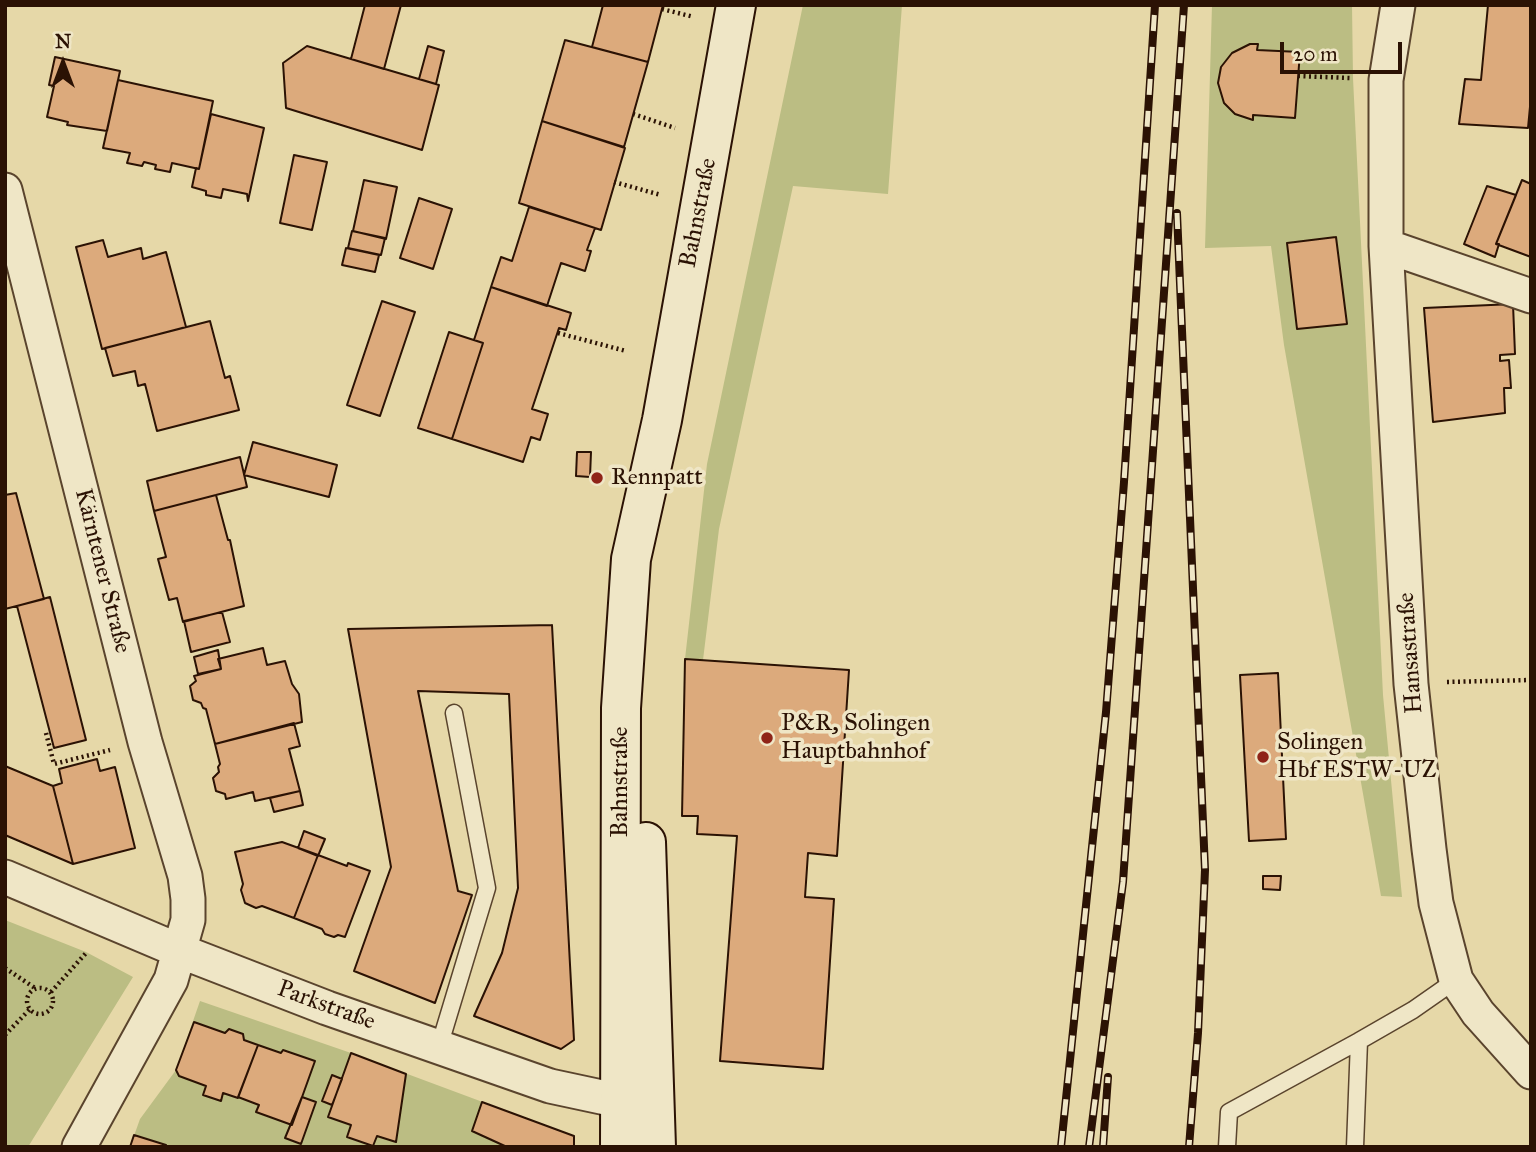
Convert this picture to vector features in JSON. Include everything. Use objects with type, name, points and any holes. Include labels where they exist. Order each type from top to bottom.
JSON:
[{"type":"street","name":"Bahnstraße","points":[[656,1147],[638,1101],[621,708],[631,559],[662,421],[736,5]]},
{"type":"street","name":"Hansastraße","points":[[1398,5],[1386,80],[1386,246],[1411,684],[1436,904],[1456,980],[1478,1013],[1531,1072]]},
{"type":"street","name":"Kärntener Straße","points":[[5,190],[145,741],[186,876],[188,920],[171,980],[79,1147]]},
{"type":"street","points":[[1386,246],[1531,296]]},
{"type":"street","name":"Parkstraße","points":[[5,877],[180,951],[439,1047],[550,1086],[638,1101]]},
{"type":"street","name":"Bahnstraße","points":[[620,1147],[638,1101]]},
{"type":"lane","points":[[439,1047],[486,888],[454,713]]},
{"type":"lane","points":[[1227,1147],[1229,1112],[1413,1010],[1456,980]]},
{"type":"lane","points":[[1355,1147],[1359,1041]]},
{"type":"path","points":[[662,9],[698,18]]},
{"type":"path","points":[[1298,76],[1353,78]]},
{"type":"path","points":[[633,114],[677,129]]},
{"type":"path","points":[[614,182],[662,195]]},
{"type":"path","points":[[558,333],[626,351]]},
{"type":"path","points":[[1411,684],[1531,680]]},
{"type":"path","points":[[46,733],[54,764],[145,741]]},
{"type":"path","points":[[51,992],[111,922]]},
{"type":"path","points":[[5,968],[35,989]]},
{"type":"path","points":[[43,987],[51,992],[54,1003],[50,1010],[40,1014],[30,1009],[28,997],[35,989],[43,987]]},
{"type":"path","points":[[5,1035],[30,1009]]},
{"type":"green space","points":[[803,5],[902,5],[888,194],[793,186],[719,529],[703,660],[685,659],[707,464]]},
{"type":"green space","points":[[1212,5],[1352,5],[1353,78],[1383,695],[1402,897],[1381,896],[1284,345],[1271,246],[1205,248]]},
{"type":"green space","points":[[5,920],[86,952],[133,977],[28,1147],[5,1147]]},
{"type":"green space","points":[[200,1001],[351,1053],[574,1136],[574,1147],[130,1147],[140,1119],[176,1070]]},
{"type":"building","points":[[365,5],[401,5],[384,69],[351,59]]},
{"type":"building","points":[[603,5],[663,5],[648,62],[592,47]]},
{"type":"building","points":[[1488,5],[1531,5],[1531,96],[1528,128],[1459,124],[1465,79],[1481,80]]},
{"type":"building","points":[[565,40],[648,62],[624,147],[542,121]]},
{"type":"building","points":[[1250,44],[1258,44],[1257,50],[1300,52],[1295,118],[1253,115],[1253,120],[1235,114],[1224,103],[1218,83],[1221,67],[1232,53]]},
{"type":"building","points":[[307,46],[439,85],[422,150],[286,108],[283,63]]},
{"type":"building","points":[[428,46],[444,51],[436,84],[419,79]]},
{"type":"building","points":[[55,57],[120,71],[107,131],[67,125],[68,122],[47,117],[54,86],[49,85]]},
{"type":"building","points":[[118,80],[213,101],[199,169],[172,163],[170,172],[155,169],[156,165],[144,162],[142,166],[127,163],[130,153],[103,148]]},
{"type":"building","points":[[211,114],[264,128],[248,201],[247,194],[223,189],[221,198],[206,195],[206,191],[192,187],[196,168],[199,169]]},
{"type":"building","points":[[542,121],[625,148],[601,230],[519,203]]},
{"type":"building","points":[[294,155],[327,162],[312,230],[280,223]]},
{"type":"building","points":[[364,180],[397,187],[386,239],[353,231]]},
{"type":"building","points":[[1522,180],[1531,184],[1531,257],[1496,244]]},
{"type":"building","points":[[1487,186],[1516,195],[1496,244],[1499,244],[1495,257],[1464,244]]},
{"type":"building","points":[[419,198],[452,209],[433,269],[400,258]]},
{"type":"building","points":[[529,207],[595,228],[587,250],[591,251],[585,271],[561,263],[547,306],[491,287],[501,257],[512,261]]},
{"type":"building","points":[[352,231],[385,238],[381,255],[348,248]]},
{"type":"building","points":[[1336,237],[1347,324],[1297,329],[1287,243]]},
{"type":"building","points":[[103,240],[108,257],[141,248],[143,259],[166,252],[186,327],[102,349],[76,247]]},
{"type":"building","points":[[346,248],[379,255],[375,272],[342,265]]},
{"type":"building","points":[[491,287],[571,313],[566,330],[559,328],[532,409],[548,414],[540,440],[531,437],[523,462],[452,439],[483,343],[474,340]]},
{"type":"building","points":[[382,301],[415,312],[380,416],[347,405]]},
{"type":"building","points":[[1513,304],[1515,354],[1500,355],[1500,361],[1509,360],[1511,388],[1504,388],[1505,413],[1433,422],[1424,308]]},
{"type":"building","points":[[210,321],[225,378],[230,376],[239,410],[157,431],[145,384],[138,386],[135,371],[113,376],[105,348]]},
{"type":"building","points":[[449,332],[483,343],[452,439],[418,428]]},
{"type":"building","points":[[253,442],[337,465],[329,497],[244,475]]},
{"type":"building","points":[[577,452],[591,452],[590,477],[576,476]]},
{"type":"building","points":[[240,457],[247,487],[154,511],[147,481]]},
{"type":"building","points":[[16,493],[44,599],[5,609],[5,495]]},
{"type":"building","points":[[216,495],[230,540],[244,606],[183,622],[177,598],[169,600],[158,559],[166,557],[154,511]]},
{"type":"building","points":[[50,597],[86,740],[54,748],[17,606]]},
{"type":"building","points":[[222,612],[230,642],[191,652],[184,621]]},
{"type":"building","points":[[552,625],[574,1040],[561,1049],[474,1016],[502,953],[518,888],[509,694],[418,691],[458,891],[472,895],[435,1003],[354,971],[391,867],[348,629]]},
{"type":"building","points":[[263,648],[267,665],[285,661],[292,684],[299,694],[302,722],[215,744],[206,709],[193,700],[190,686],[196,681],[194,676],[221,669],[218,659]]},
{"type":"building","points":[[218,650],[221,669],[198,674],[194,657]]},
{"type":"building","points":[[685,659],[849,670],[837,856],[808,853],[805,897],[834,899],[823,1069],[720,1061],[737,836],[697,834],[698,816],[682,816]]},
{"type":"building","name":"Solingen Hbf ESTW-UZ","points":[[1278,673],[1286,839],[1249,841],[1240,675]]},
{"type":"building","points":[[294,723],[300,746],[289,749],[300,791],[255,801],[253,792],[226,799],[225,794],[216,791],[213,778],[219,772],[220,764],[215,744]]},
{"type":"building","points":[[97,759],[100,771],[115,767],[135,848],[73,864],[53,786],[62,783],[59,769]]},
{"type":"building","points":[[5,766],[53,786],[73,864],[5,835]]},
{"type":"building","points":[[300,791],[303,805],[274,812],[270,798]]},
{"type":"building","points":[[304,831],[325,839],[318,856],[298,848]]},
{"type":"building","points":[[282,842],[318,855],[294,918],[262,906],[256,908],[245,903],[235,852]]},
{"type":"building","points":[[318,855],[370,871],[345,937],[325,934],[322,929],[294,918]]},
{"type":"building","points":[[1263,876],[1281,876],[1280,890],[1263,889]]},
{"type":"building","points":[[194,1022],[225,1033],[229,1029],[243,1034],[244,1040],[258,1045],[238,1098],[223,1093],[221,1101],[203,1095],[206,1086],[179,1076],[176,1070]]},
{"type":"building","points":[[258,1045],[315,1061],[292,1125],[256,1112],[259,1105],[238,1097]]},
{"type":"building","points":[[351,1053],[406,1074],[396,1142],[377,1136],[373,1146],[347,1137],[351,1125],[328,1117]]},
{"type":"building","points":[[332,1075],[342,1079],[332,1105],[322,1101]]},
{"type":"building","points":[[302,1097],[316,1102],[301,1144],[285,1138]]},
{"type":"building","points":[[482,1102],[574,1136],[574,1147],[507,1147],[472,1131]]},
{"type":"building","points":[[134,1135],[166,1145],[166,1147],[130,1147]]},
{"type":"railway","points":[[1061,1147],[1106,712],[1155,5]]},
{"type":"railway","points":[[1089,1147],[1123,882],[1184,5]]},
{"type":"railway","points":[[1177,213],[1205,870],[1198,1033],[1189,1147]]},
{"type":"railway","points":[[1103,1147],[1108,1077]]},
{"type":"place","name":"Rennpatt","points":[[597,478]]},
{"type":"place","name":"P&R, Solingen Hauptbahnhof","points":[[767,738]]},
{"type":"place","name":"Solingen Hbf ESTW-UZ","points":[[1263,757]]}]
